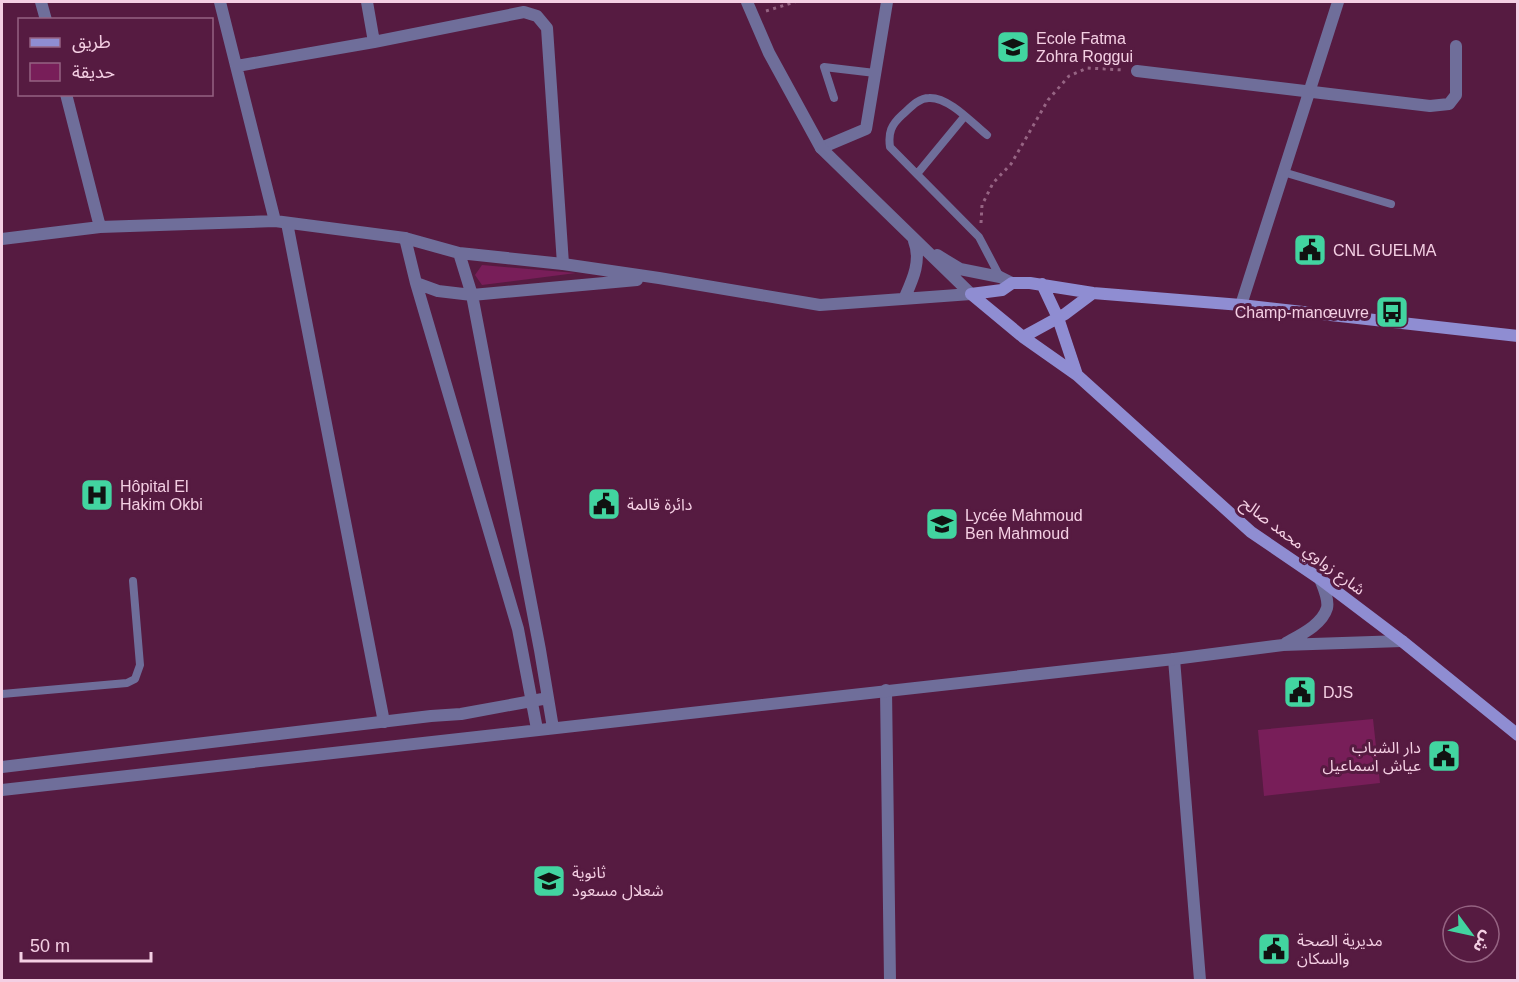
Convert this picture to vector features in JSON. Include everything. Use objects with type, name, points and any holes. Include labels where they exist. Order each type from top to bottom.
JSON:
[{"type":"main road","points":[[971,294],[1002,290],[1012,283],[1042,284],[1093,293],[1241,305],[1518,336]]},
{"type":"main road","name":"شارع زواوي محمد صالح","points":[[1042,284],[1058,318],[1077,375]]},
{"type":"main road","points":[[1023,336],[1065,314],[1093,293]]},
{"type":"main road","name":"شارع زواوي محمد صالح","points":[[971,294],[1077,375],[1251,532],[1320,579],[1402,641],[1518,735]]},
{"type":"street","points":[[41,2],[45,18]]},
{"type":"street","points":[[220,2],[281,222],[384,722]]},
{"type":"street","points":[[367,2],[374,42]]},
{"type":"street","points":[[747,2],[769,53],[821,148],[971,294]]},
{"type":"street","points":[[821,148],[866,129],[887,2]]},
{"type":"street","points":[[1241,305],[1338,2]]},
{"type":"street","points":[[237,66],[524,12],[537,16],[547,28],[563,264]]},
{"type":"street","points":[[1137,71],[1430,106],[1449,104],[1456,95],[1456,46]]},
{"type":"street","points":[[67,96],[100,227]]},
{"type":"street","points":[[2,239],[100,227],[281,222],[405,238],[459,253],[563,264],[820,305],[971,294]]},
{"type":"street","points":[[405,238],[416,283],[518,629],[537,729]]},
{"type":"street","points":[[914,240],[960,269],[1000,277],[1012,283]]},
{"type":"street","points":[[904,299],[916,267],[917,253],[914,240]]},
{"type":"street","points":[[459,253],[472,296],[553,728]]},
{"type":"street","points":[[416,283],[438,291],[472,296],[659,278]]},
{"type":"street","points":[[1283,645],[1309,630],[1320,620],[1327,608],[1327,599],[1320,579]]},
{"type":"street","points":[[2,790],[1283,645],[1402,641]]},
{"type":"street","points":[[1174,659],[1200,981]]},
{"type":"street","points":[[886,690],[890,981]]},
{"type":"street","points":[[2,767],[461,714],[548,698]]},
{"type":"lane","points":[[834,98],[824,67],[875,73]]},
{"type":"lane","points":[[987,135],[945,101],[928,98],[917,102],[893,123],[888,136],[890,147],[979,237],[1000,277]]},
{"type":"lane","points":[[917,174],[964,117]]},
{"type":"lane","points":[[1283,172],[1391,204]]},
{"type":"lane","points":[[2,694],[127,683],[135,679],[140,665],[133,581]]},
{"type":"path","points":[[752,15],[795,2]]},
{"type":"path","points":[[979,237],[982,205],[993,183],[1011,164],[1048,100],[1069,76],[1087,68],[1137,71]]},
{"type":"green space","points":[[482,265],[576,273],[482,285],[475,275]]},
{"type":"green space","points":[[1373,719],[1380,783],[1264,796],[1258,730]]},
{"type":"place","name":"Ecole Fatma Zohra Roggui","points":[[1013,47]]},
{"type":"place","name":"CNL GUELMA","points":[[1310,250]]},
{"type":"place","name":"Champ-manœuvre","points":[[1392,312]]},
{"type":"place","name":"Hôpital El Hakim Okbi","points":[[97,495]]},
{"type":"place","name":"دائرة قالمة","points":[[604,504]]},
{"type":"place","name":"Lycée Mahmoud Ben Mahmoud","points":[[942,524]]},
{"type":"place","name":"DJS","points":[[1300,692]]},
{"type":"place","name":"دار الشباب عياش اسماعيل","points":[[1444,756]]},
{"type":"place","name":"ثانوية شعلال مسعود","points":[[549,881]]},
{"type":"place","name":"مديرية الصحة والسكان","points":[[1274,949]]}]
